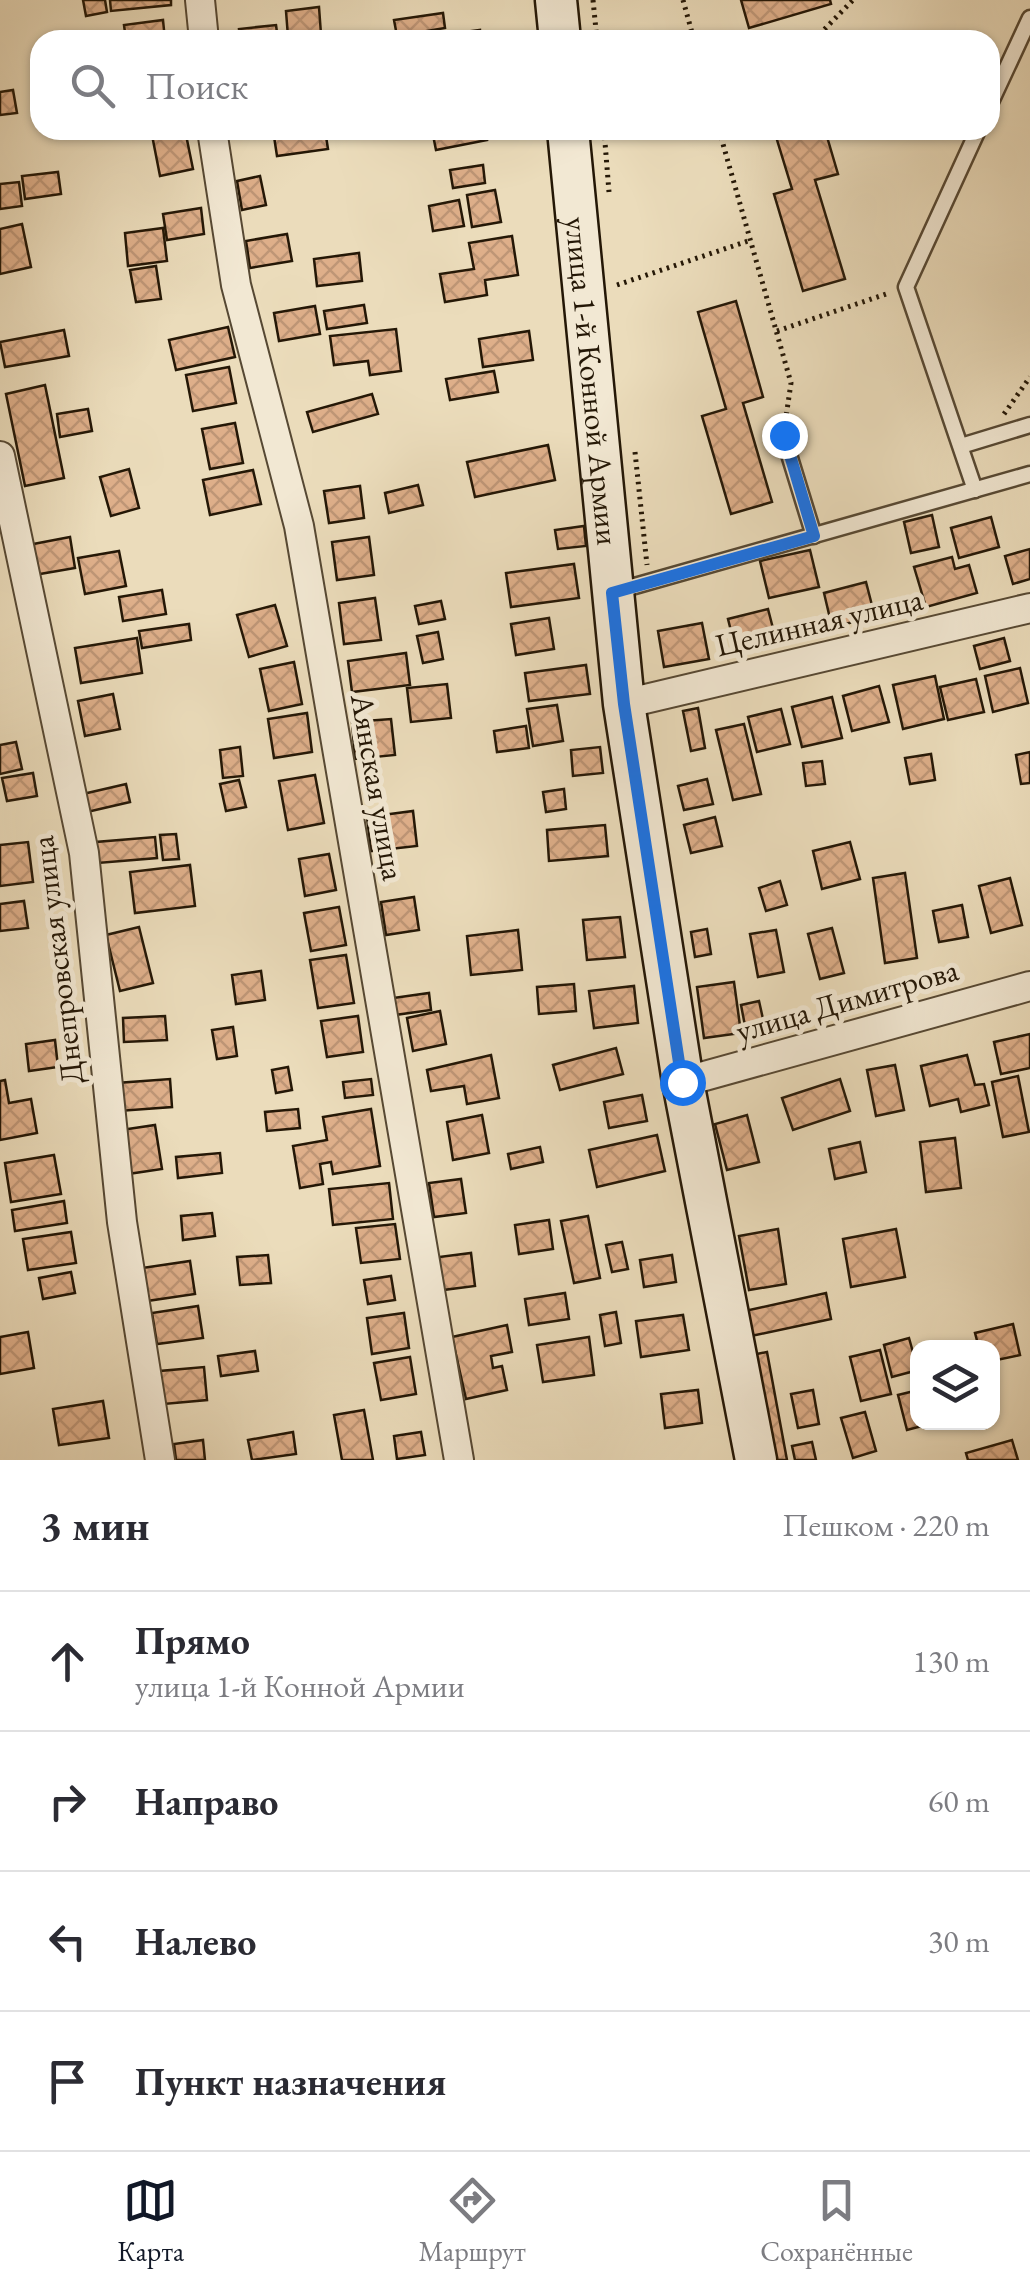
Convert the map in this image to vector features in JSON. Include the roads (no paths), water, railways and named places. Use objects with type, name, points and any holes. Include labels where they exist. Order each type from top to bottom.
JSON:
[{"type":"street","points":[[200,0],[203,30]]},
{"type":"street","points":[[556,0],[559,30]]},
{"type":"street","name":"Аянская улица","points":[[214,140],[236,285],[299,526],[460,1460]]},
{"type":"street","name":"улица 1-й Конной Армии","points":[[569,140],[624,704],[682,1082],[756,1460]]},
{"type":"street","name":"Днепровская улица","points":[[0,456],[84,853],[122,1222],[160,1460]]},
{"type":"street","name":"Целинная улица","points":[[624,704],[1030,608]]},
{"type":"street","name":"улица Димитрова","points":[[682,1082],[1030,986]]},
{"type":"lane","points":[[1000,82],[1030,18]]},
{"type":"lane","points":[[973,140],[906,287],[974,490]]},
{"type":"lane","points":[[960,446],[1030,425]]},
{"type":"lane","points":[[784,435],[814,536]]},
{"type":"lane","points":[[612,593],[1030,474]]}]
